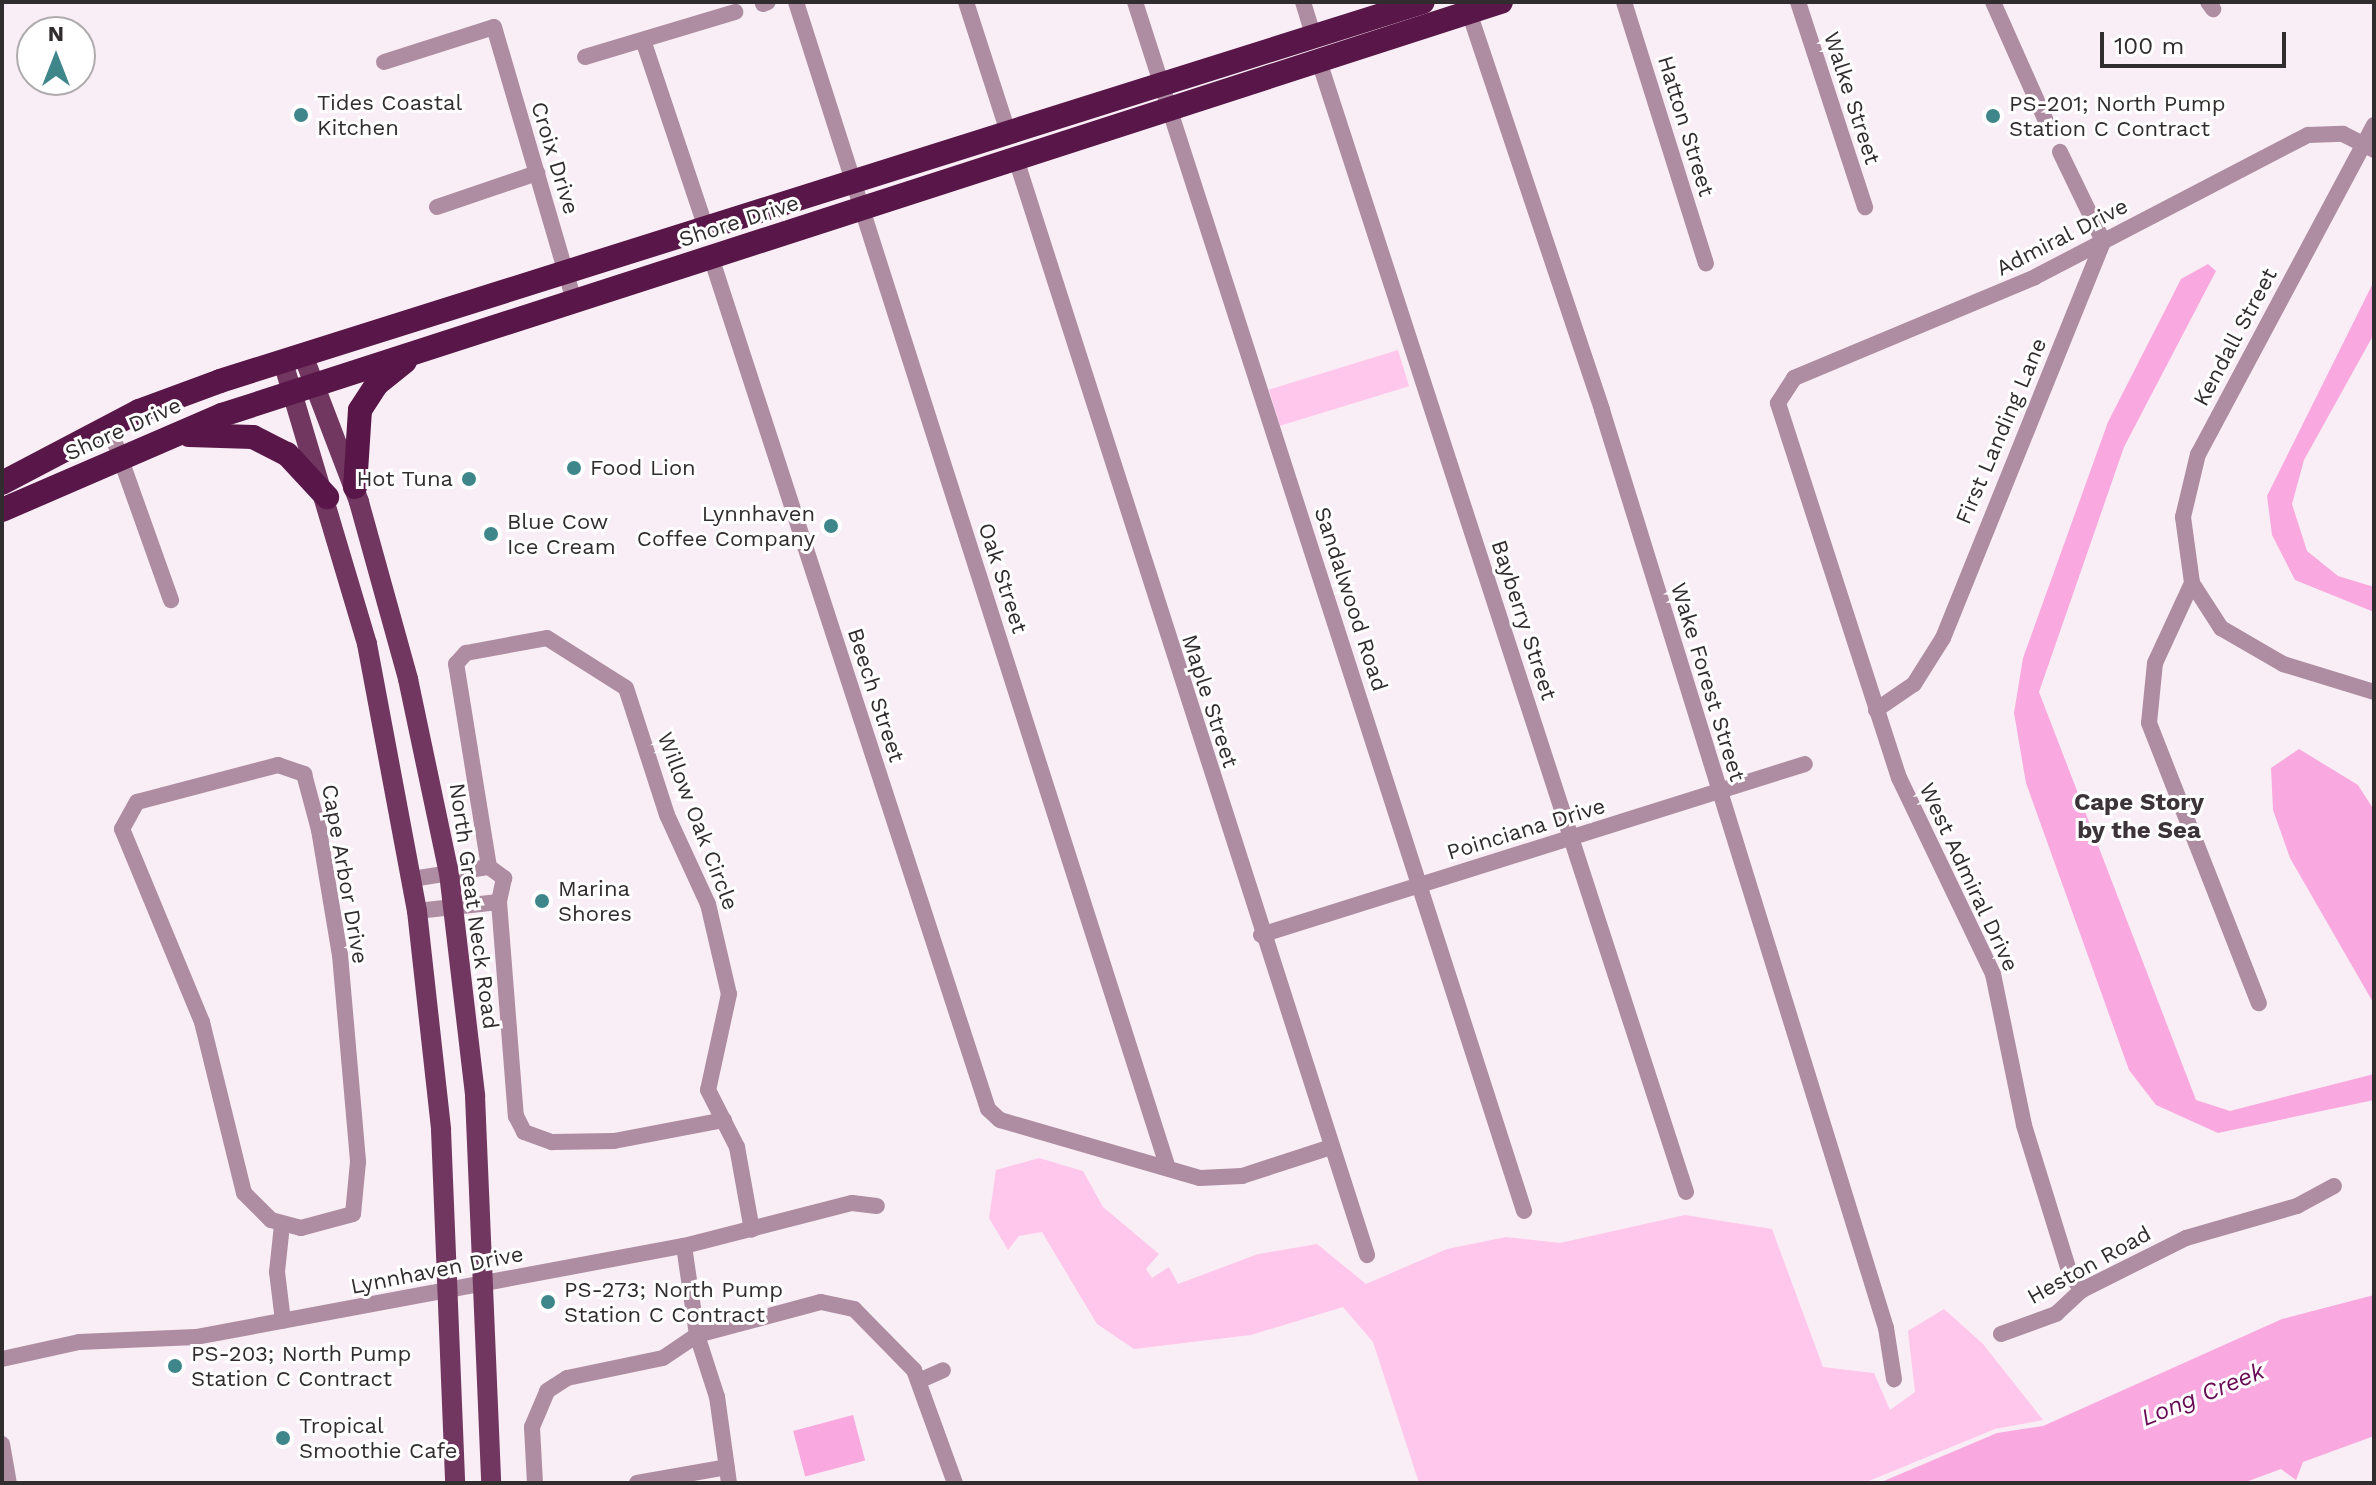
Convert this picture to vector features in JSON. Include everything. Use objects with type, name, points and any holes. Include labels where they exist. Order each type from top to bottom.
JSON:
[{"type":"highway","name":"Shore Drive","points":[[2,510],[159,440],[304,387],[1170,109],[1423,2]]},
{"type":"highway","name":"Shore Drive","points":[[2,483],[109,426],[293,358],[854,185],[1162,86],[1316,49],[1467,7],[1501,2]]},
{"type":"highway","points":[[355,487],[355,430],[367,397],[393,368],[430,347]]},
{"type":"highway","points":[[159,440],[253,437],[287,454],[327,497]]},
{"type":"main road","name":"North Great Neck Road","points":[[293,358],[304,387],[355,487],[408,679],[449,873],[475,1096],[491,1483]]},
{"type":"main road","name":"North Great Neck Road","points":[[304,387],[327,497],[381,702],[417,911],[435,1050],[455,1483]]},
{"type":"street","name":"Oak Street","points":[[796,2],[1168,1168]]},
{"type":"street","points":[[966,2],[1009,135]]},
{"type":"street","name":"Sandalwood Road","points":[[1135,2],[1524,1211]]},
{"type":"street","name":"Bayberry Street","points":[[1303,2],[1686,1192]]},
{"type":"street","name":"Hatton Street","points":[[1624,2],[1706,263]]},
{"type":"street","name":"Walke Street","points":[[1798,2],[1865,207]]},
{"type":"street","points":[[1993,2],[2046,121]]},
{"type":"street","name":"Wake Forest Street","points":[[1467,7],[1602,410],[1886,1328],[1894,1379]]},
{"type":"street","points":[[585,57],[644,43],[735,12]]},
{"type":"street","name":"Croix Drive","points":[[384,62],[494,27],[574,301]]},
{"type":"street","points":[[644,43],[707,231]]},
{"type":"street","name":"Kendall Street","points":[[2192,583],[2183,517],[2198,454],[2369,147],[2374,125]]},
{"type":"street","name":"Admiral Drive","points":[[1781,393],[1794,378],[1961,311],[2308,135],[2331,131],[2369,147]]},
{"type":"street","points":[[2060,152],[2103,241]]},
{"type":"street","name":"Maple Street","points":[[1016,159],[1328,1148],[1367,1255]]},
{"type":"street","points":[[437,207],[537,173]]},
{"type":"street","name":"First Landing Lane","points":[[1876,710],[1914,684],[1943,638],[2103,241]]},
{"type":"street","name":"Beech Street","points":[[711,257],[979,1085],[994,1116],[1168,1168]]},
{"type":"street","name":"West Admiral Drive","points":[[1781,393],[1782,434],[1921,834],[1993,974],[2024,1125],[2070,1274],[2082,1290]]},
{"type":"street","points":[[109,426],[171,600]]},
{"type":"street","points":[[2192,583],[2221,628],[2252,651],[2374,692]]},
{"type":"street","points":[[2192,583],[2149,680],[2149,723],[2259,1003]]},
{"type":"street","name":"Willow Oak Circle","points":[[724,1120],[614,1141],[552,1142],[524,1132],[516,1116],[499,902],[504,878],[489,867],[456,664],[466,653],[547,638],[626,688],[667,815],[693,863],[728,976],[707,1080],[737,1147],[752,1230]]},
{"type":"street","name":"Poinciana Drive","points":[[1261,935],[1805,764]]},
{"type":"street","name":"Cape Arbor Drive","points":[[278,765],[304,774],[319,830],[340,955],[360,1199],[337,1223],[282,1225],[244,1193],[202,1022],[122,829],[137,802],[278,765]]},
{"type":"street","points":[[412,879],[489,867]]},
{"type":"street","points":[[417,911],[499,902]]},
{"type":"street","points":[[1168,1168],[1231,1178],[1328,1148]]},
{"type":"street","name":"Heston Road","points":[[2001,1334],[2056,1314],[2082,1290],[2186,1238],[2297,1206],[2334,1186]]},
{"type":"street","name":"Lynnhaven Drive","points":[[2,1359],[79,1342],[185,1338],[283,1321],[447,1286],[684,1246],[852,1203],[877,1206]]},
{"type":"street","points":[[282,1225],[283,1321]]},
{"type":"street","points":[[637,1483],[728,1475],[717,1397],[697,1335],[684,1246]]},
{"type":"street","points":[[535,1483],[532,1427],[547,1391],[567,1378],[663,1358],[697,1335],[834,1302],[864,1317],[921,1380],[955,1483]]},
{"type":"street","points":[[921,1380],[943,1370]]},
{"type":"street","points":[[2,1444],[9,1483]]},
{"type":"shaded area","points":[[1398,350],[1409,386],[1280,426],[1269,389]]},
{"type":"shaded area","points":[[1039,1158],[1083,1171],[1103,1207],[1159,1254],[1146,1269],[1152,1278],[1169,1267],[1178,1284],[1258,1254],[1317,1244],[1366,1284],[1447,1249],[1506,1237],[1560,1243],[1685,1215],[1772,1229],[1823,1367],[1874,1373],[1890,1410],[1915,1392],[1908,1331],[1944,1309],[1983,1344],[2043,1420],[1995,1429],[1864,1483],[1419,1483],[1373,1342],[1343,1307],[1251,1335],[1134,1349],[1097,1324],[1042,1232],[1019,1236],[1008,1250],[989,1218],[996,1170]]},
{"type":"water","points":[[2208,264],[2216,271],[2124,447],[2039,692],[2196,1100],[2230,1111],[2374,1074],[2374,1100],[2218,1133],[2156,1105],[2129,1070],[2026,783],[2014,713],[2023,658],[2108,422],[2181,279]]},
{"type":"water","points":[[2374,281],[2374,334],[2304,460],[2292,504],[2307,551],[2338,576],[2374,587],[2374,612],[2295,580],[2272,535],[2267,496]]},
{"type":"water","points":[[2299,749],[2358,785],[2374,810],[2374,1004],[2290,858],[2273,810],[2271,768]]},
{"type":"water","name":"Long Creek","points":[[2374,1295],[2374,1436],[2303,1462],[2296,1480],[2281,1469],[2243,1483],[1879,1483],[1997,1433],[2043,1426],[2282,1319]]},
{"type":"water","points":[[853,1415],[865,1460],[805,1476],[793,1431]]},
{"type":"place","name":"Tides Coastal Kitchen","points":[[301,115]]},
{"type":"place","name":"PS-201; North Pump Station C Contract","points":[[1993,116]]},
{"type":"place","name":"Food Lion","points":[[574,468]]},
{"type":"place","name":"Hot Tuna","points":[[469,479]]},
{"type":"place","name":"Lynnhaven Coffee Company","points":[[831,526]]},
{"type":"place","name":"Blue Cow Ice Cream","points":[[491,534]]},
{"type":"place","name":"Marina Shores","points":[[542,901]]},
{"type":"place","name":"PS-273; North Pump Station C Contract","points":[[548,1302]]},
{"type":"place","name":"PS-203; North Pump Station C Contract","points":[[175,1366]]},
{"type":"place","name":"Tropical Smoothie Cafe","points":[[283,1438]]},
{"type":"district","name":"Cape Story by the Sea","points":[[2139,817]]}]
